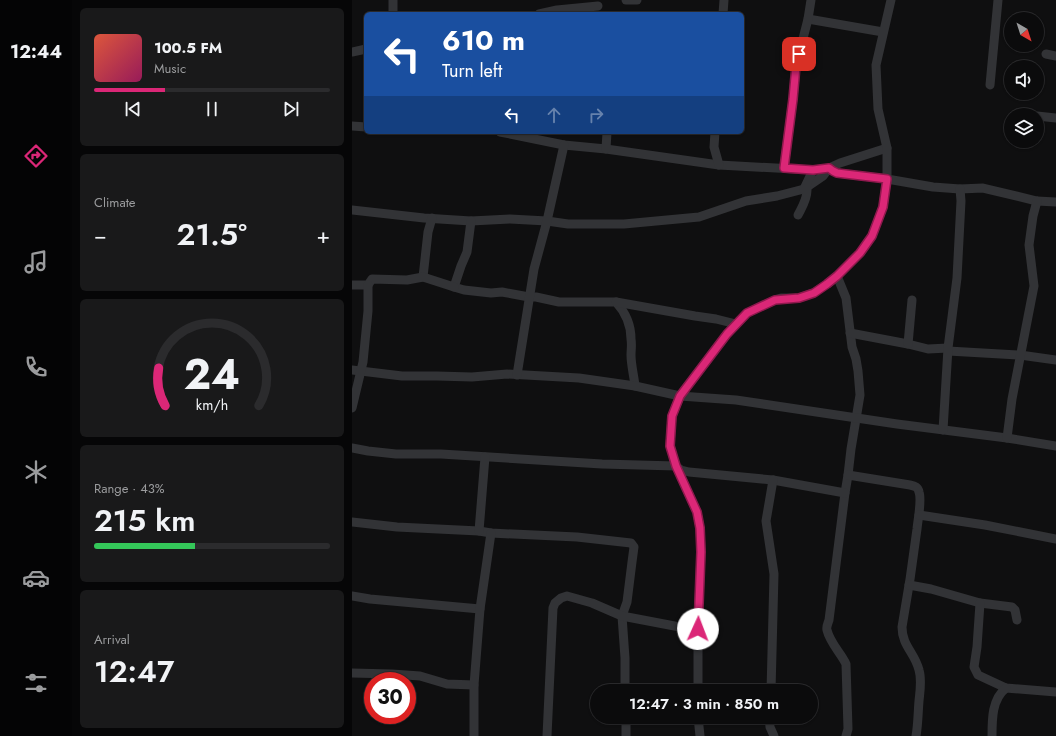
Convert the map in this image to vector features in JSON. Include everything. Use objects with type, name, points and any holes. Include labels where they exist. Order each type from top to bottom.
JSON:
[{"type":"street","points":[[393,0],[393,12]]},
{"type":"street","points":[[626,0],[637,0]]},
{"type":"street","points":[[723,12],[724,0]]},
{"type":"street","points":[[784,168],[796,66],[811,0]]},
{"type":"street","points":[[698,684],[698,629],[701,552],[700,528],[697,512],[676,466],[670,446],[672,416],[680,396],[727,334],[747,313],[775,300],[799,298],[814,293],[837,276],[860,253],[872,236],[883,207],[887,179],[887,148],[878,109],[876,65],[891,0]]},
{"type":"street","points":[[990,85],[998,0]]},
{"type":"street","points":[[548,12],[599,7]]},
{"type":"street","points":[[808,18],[883,32]]},
{"type":"street","points":[[352,52],[364,49]]},
{"type":"street","points":[[1046,54],[1056,56]]},
{"type":"street","points":[[1044,117],[1056,118]]},
{"type":"street","points":[[352,126],[364,127]]},
{"type":"street","points":[[510,134],[564,145],[606,149],[719,165],[813,170],[829,168],[887,148]]},
{"type":"street","points":[[606,134],[606,149]]},
{"type":"street","points":[[715,134],[714,147],[719,165]]},
{"type":"street","points":[[517,375],[534,268],[547,221],[564,145]]},
{"type":"street","points":[[829,168],[837,173],[887,179],[933,187],[960,189],[982,188],[1037,201],[1056,202]]},
{"type":"street","points":[[352,210],[471,221],[510,219],[568,224],[624,224],[700,217],[746,201],[777,196],[804,188],[823,176],[829,168]]},
{"type":"street","points":[[804,188],[813,170]]},
{"type":"street","points":[[798,215],[807,195],[807,190],[804,188]]},
{"type":"street","points":[[943,430],[948,349],[957,278],[961,200],[960,189]]},
{"type":"street","points":[[1007,438],[1012,400],[1034,286],[1029,244],[1037,201]]},
{"type":"street","points":[[423,277],[428,232],[432,218]]},
{"type":"street","points":[[454,287],[467,252],[471,221]]},
{"type":"street","points":[[837,276],[846,298],[852,347],[858,371],[860,395],[844,493],[827,629],[838,652],[846,664],[848,729],[846,736]]},
{"type":"street","points":[[352,408],[356,370],[363,362],[368,311],[368,285],[372,279],[407,280],[423,277],[464,290],[491,293],[502,292],[560,302],[616,302],[716,319],[736,324]]},
{"type":"street","points":[[352,285],[368,285]]},
{"type":"street","points":[[908,344],[912,300]]},
{"type":"street","points":[[616,302],[628,320],[631,335],[631,355],[635,386]]},
{"type":"street","points":[[628,320],[634,311],[645,307]]},
{"type":"street","points":[[850,333],[928,349],[942,355],[947,360]]},
{"type":"street","points":[[928,349],[948,349],[1020,355],[1056,360]]},
{"type":"street","points":[[356,370],[402,376],[472,377],[507,374],[579,378],[635,386],[680,396],[736,400],[1056,446]]},
{"type":"street","points":[[352,448],[396,454],[441,454],[602,464],[676,466],[689,472],[773,480],[844,493]]},
{"type":"street","points":[[479,530],[485,457]]},
{"type":"street","points":[[848,475],[910,485],[917,487],[919,490],[919,515],[902,627],[902,634],[916,662],[921,681],[916,736]]},
{"type":"street","points":[[771,684],[774,574],[766,521],[773,480]]},
{"type":"street","points":[[919,515],[985,525],[1056,539]]},
{"type":"street","points":[[352,522],[397,527],[479,530],[491,533],[577,537],[631,543],[634,547],[627,602],[622,616],[625,684]]},
{"type":"street","points":[[474,736],[474,685],[480,609],[491,533]]},
{"type":"street","points":[[909,585],[931,589],[980,603],[1012,607],[1015,610],[1017,620]]},
{"type":"street","points":[[352,596],[480,609]]},
{"type":"street","points":[[548,736],[553,608],[555,603],[561,598],[567,596],[592,603],[622,616],[685,628],[698,629]]},
{"type":"street","points":[[980,603],[974,667],[978,675],[1006,688],[1056,692]]},
{"type":"street","points":[[352,673],[420,676],[447,684],[474,685]]},
{"type":"street","points":[[992,736],[995,705],[1000,693],[1006,688]]},
{"type":"street","points":[[626,724],[626,736]]},
{"type":"street","points":[[699,724],[700,736]]},
{"type":"street","points":[[770,724],[774,736]]},
{"type":"route","points":[[698,629],[701,552],[700,528],[697,512],[676,466],[670,446],[672,416],[680,396],[727,334],[747,313],[781,298],[799,298],[814,293],[837,276],[860,253],[872,236],[883,207],[887,179],[837,173],[829,168],[813,170],[784,168],[796,66],[799,54]]}]
